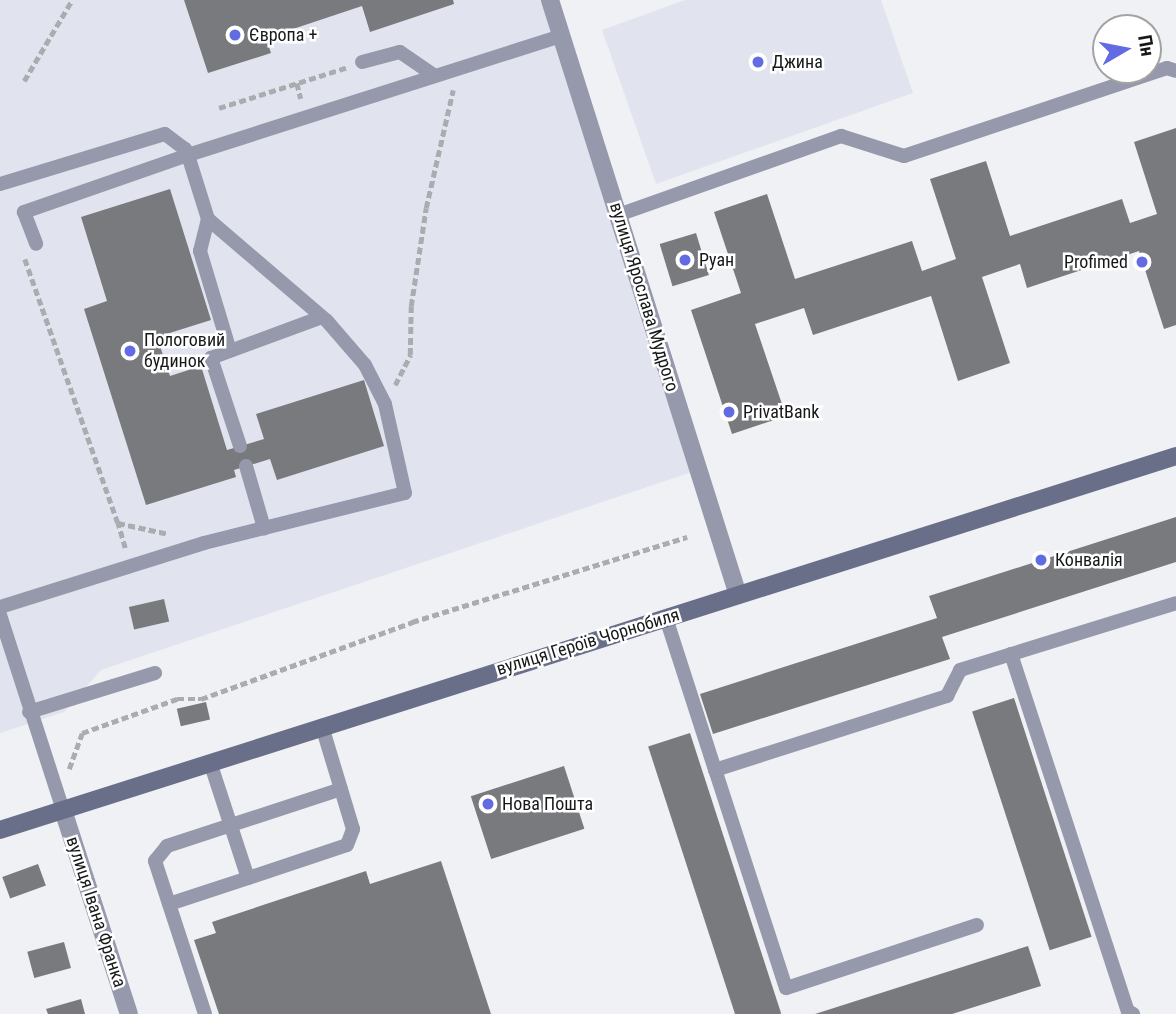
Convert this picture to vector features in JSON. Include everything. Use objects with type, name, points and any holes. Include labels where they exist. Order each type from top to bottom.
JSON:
[{"type":"street","name":"вулиця Ярослава Мудрого","points":[[550,0],[738,595]]},
{"type":"street","name":"вулиця Героїв Чорнобиля","points":[[0,830],[1176,456]]},
{"type":"street","name":"вулиця Івана Франка","points":[[63,810],[129,1014]]},
{"type":"lane","points":[[36,244],[24,212],[188,155],[561,36]]},
{"type":"lane","points":[[362,62],[400,52],[435,76]]},
{"type":"lane","points":[[618,215],[841,136],[904,156],[1167,68],[1176,71]]},
{"type":"lane","points":[[0,184],[165,134],[188,155],[208,219],[200,251],[230,351]]},
{"type":"lane","points":[[0,607],[130,564],[204,543],[405,493],[385,404],[365,365],[322,317],[208,219]]},
{"type":"lane","points":[[240,446],[211,358],[322,317]]},
{"type":"lane","points":[[246,466],[264,528]]},
{"type":"lane","points":[[715,770],[947,696],[960,670],[1176,603]]},
{"type":"lane","points":[[0,615],[29,712],[63,810]]},
{"type":"lane","points":[[666,618],[786,988],[977,925]]},
{"type":"lane","points":[[1011,654],[1127,1013]]},
{"type":"lane","points":[[29,712],[155,673]]},
{"type":"lane","points":[[169,904],[347,845],[353,829],[322,726]]},
{"type":"lane","points":[[210,762],[248,878]]},
{"type":"lane","points":[[205,1014],[155,861],[167,846],[341,789]]},
{"type":"path","points":[[24,80],[72,0]]},
{"type":"path","points":[[219,108],[362,62]]},
{"type":"path","points":[[385,404],[410,355],[411,306],[426,208],[461,68]]},
{"type":"path","points":[[23,252],[130,564]]},
{"type":"path","points":[[118,523],[204,543]]},
{"type":"path","points":[[65,780],[82,733],[177,699],[201,699],[412,622],[687,537]]},
{"type":"shaded area","points":[[0,0],[550,0],[698,470],[101,670],[64,712],[0,733]]},
{"type":"shaded area","name":"Джина","points":[[685,0],[881,0],[913,93],[656,184],[602,30]]},
{"type":"building","name":"Європа +","points":[[184,0],[453,0],[454,4],[370,32],[362,6],[266,38],[271,53],[208,73]]},
{"type":"building","points":[[1176,128],[1176,325],[1164,329],[1139,251],[1027,288],[1020,264],[982,277],[1010,363],[958,381],[931,296],[813,335],[804,308],[755,324],[786,416],[732,434],[691,310],[741,293],[714,212],[767,194],[795,279],[912,241],[922,271],[956,259],[930,179],[986,161],[1010,236],[1122,199],[1130,223],[1157,214],[1134,142]]},
{"type":"building","name":"Пологовий будинок","points":[[170,189],[211,320],[157,337],[170,376],[201,366],[227,450],[264,439],[256,414],[364,380],[384,446],[277,480],[270,459],[234,470],[236,477],[146,505],[84,309],[107,301],[81,217]]},
{"type":"building","name":"Руан","points":[[696,233],[709,275],[673,286],[660,244]]},
{"type":"building","points":[[1176,517],[1176,562],[942,637],[950,659],[713,734],[700,694],[937,618],[929,596]]},
{"type":"building","points":[[164,599],[169,621],[134,630],[129,607]]},
{"type":"building","points":[[1014,698],[1092,937],[1050,950],[972,712]]},
{"type":"building","points":[[206,702],[210,720],[181,726],[177,709]]},
{"type":"building","points":[[690,733],[781,1014],[735,1014],[648,747]]},
{"type":"building","points":[[564,766],[584,829],[491,859],[471,796]]},
{"type":"building","points":[[441,861],[491,1014],[219,1014],[194,940],[216,933],[212,922],[366,871],[370,884]]},
{"type":"building","points":[[38,864],[46,886],[10,899],[2,877]]},
{"type":"building","points":[[64,942],[71,968],[34,978],[27,952]]},
{"type":"building","points":[[1028,946],[1041,986],[952,1014],[815,1014]]},
{"type":"building","points":[[81,999],[85,1014],[48,1014],[46,1009]]},
{"type":"place","name":"Європа +","points":[[235,35]]},
{"type":"place","name":"Джина","points":[[758,62]]},
{"type":"place","name":"Руан","points":[[685,260]]},
{"type":"place","name":"Profimed","points":[[1142,262]]},
{"type":"place","name":"Пологовий будинок","points":[[130,351]]},
{"type":"place","name":"PrivatBank","points":[[729,412]]},
{"type":"place","name":"Конвалія","points":[[1041,560]]},
{"type":"place","name":"Нова Пошта","points":[[488,804]]}]
